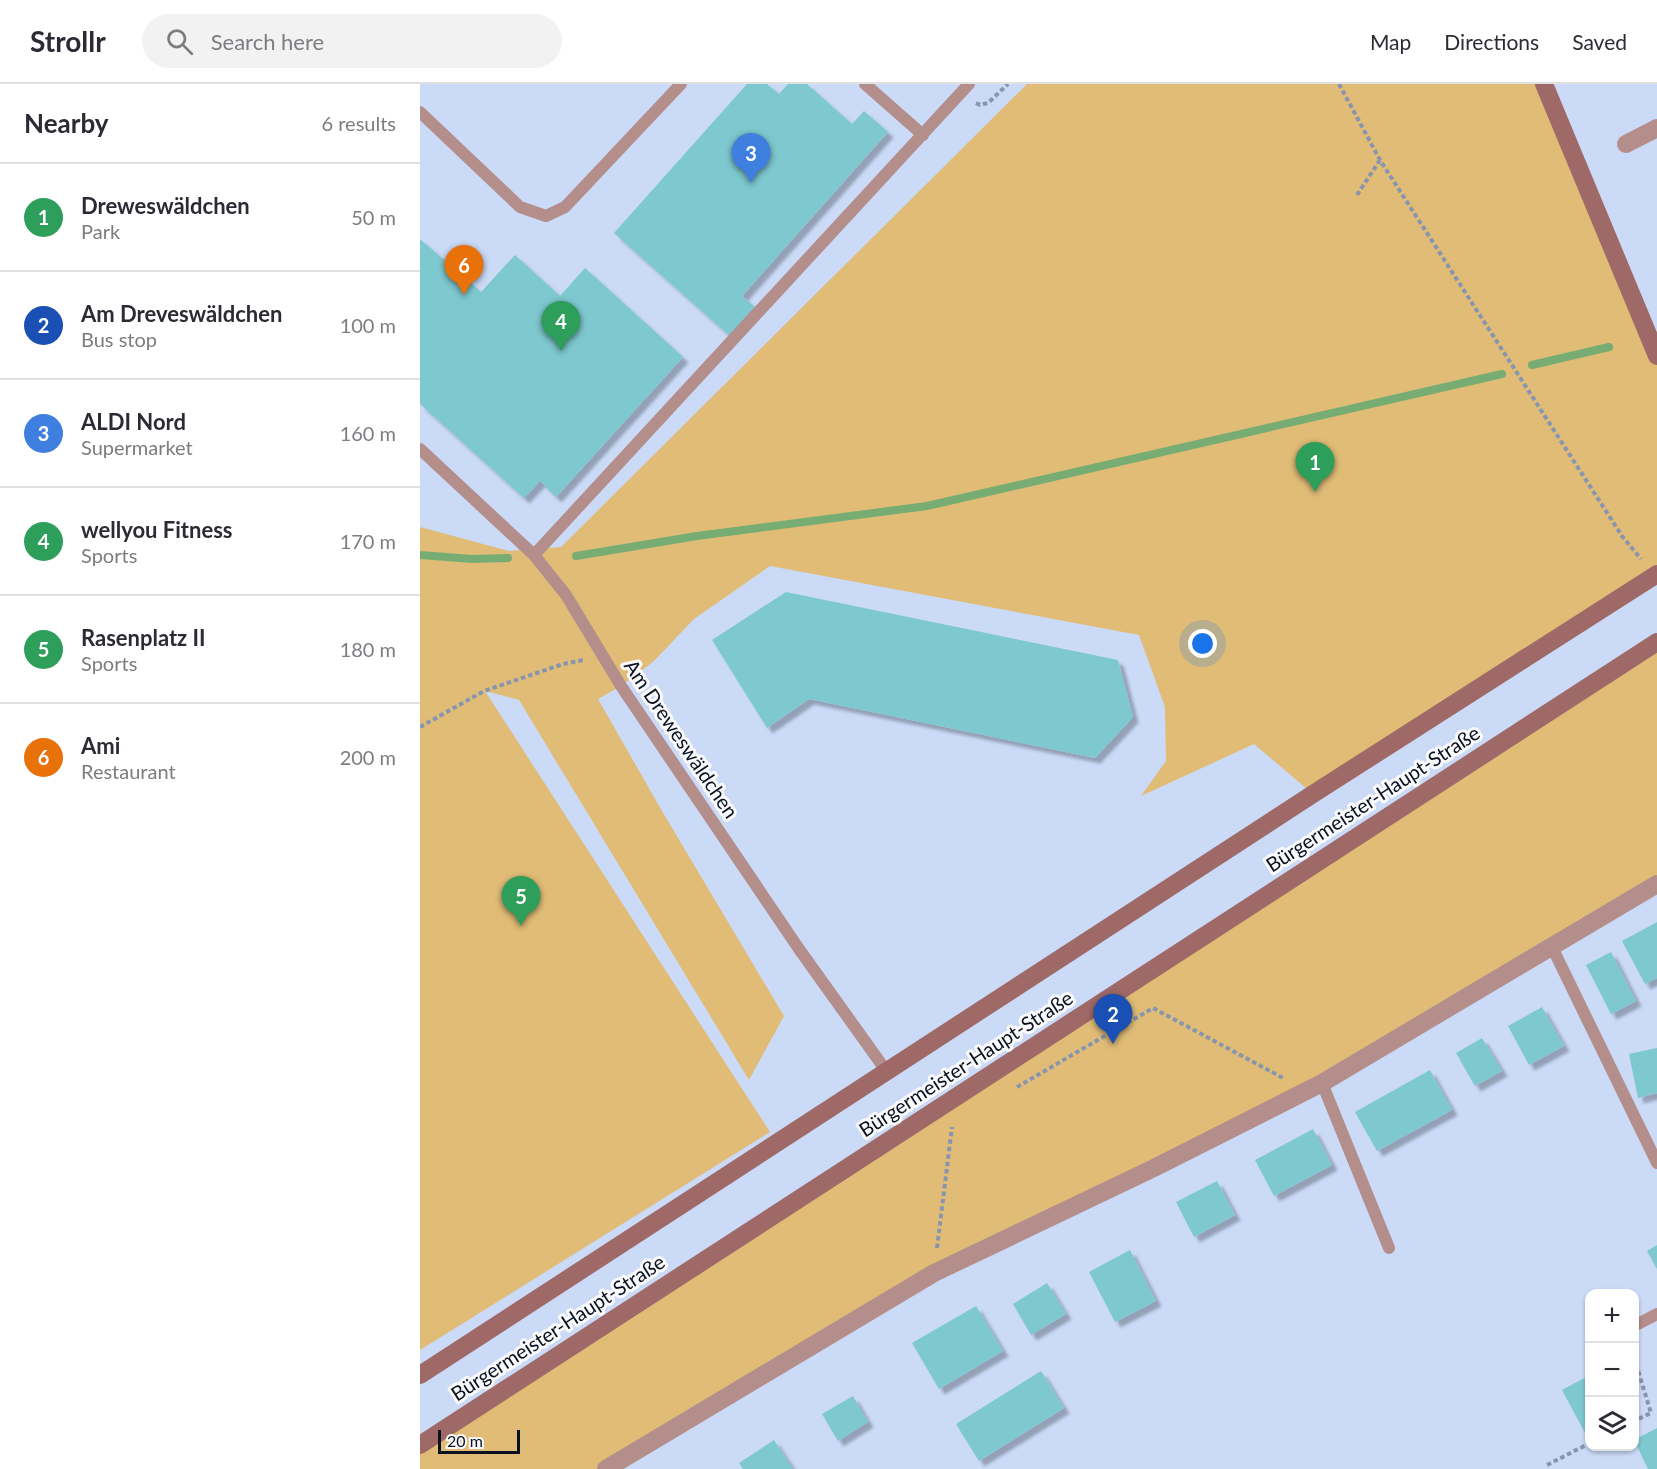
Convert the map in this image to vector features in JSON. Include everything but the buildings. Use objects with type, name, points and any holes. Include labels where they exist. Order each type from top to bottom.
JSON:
[{"type":"street","points":[[1544,84],[1657,356]]},
{"type":"street","points":[[1626,144],[1657,128]]},
{"type":"street","name":"Bürgermeister-Haupt-Straße","points":[[420,1375],[1313,794],[1656,574]]},
{"type":"street","name":"Bürgermeister-Haupt-Straße","points":[[420,1444],[1657,642]]},
{"type":"street","points":[[606,1469],[934,1273],[1154,1168],[1314,1087],[1657,884]]},
{"type":"lane","points":[[420,112],[520,207],[546,216],[565,207],[681,84]]},
{"type":"lane","points":[[865,84],[923,135]]},
{"type":"lane","points":[[534,555],[969,84]]},
{"type":"lane","name":"Am Dreweswäldchen","points":[[420,449],[534,555],[566,595],[621,686],[799,949],[886,1072]]},
{"type":"lane","points":[[1552,947],[1657,1163]]},
{"type":"lane","points":[[1314,1087],[1389,1248]]},
{"type":"lane","points":[[1639,1324],[1657,1314]]},
{"type":"path","points":[[1339,84],[1380,160],[1622,536],[1656,574]]},
{"type":"path","points":[[1357,195],[1380,160]]},
{"type":"path","points":[[420,727],[484,691],[563,664],[590,659]]},
{"type":"path","points":[[1011,1091],[1153,1008],[1314,1087]]},
{"type":"path","points":[[934,1273],[952,1127],[961,1121]]},
{"type":"path","points":[[1639,1371],[1651,1413],[1639,1419]]},
{"type":"path","points":[[1547,1465],[1585,1446]]},
{"type":"shaded area","points":[[1027,84],[1542,84],[1657,358],[1657,574],[1313,794],[1254,744],[1141,796],[1166,761],[1165,707],[1139,635],[770,566],[694,619],[654,661],[621,686],[598,699],[784,1016],[749,1080],[519,700],[485,691],[770,1132],[420,1350],[420,527],[509,551],[561,547]]},
{"type":"shaded area","points":[[1657,642],[1657,884],[1322,1083],[934,1273],[601,1469],[420,1469],[420,1445]]},
{"type":"waterway","points":[[1532,365],[1609,347]]},
{"type":"waterway","points":[[576,556],[697,536],[927,506],[1502,374]]},
{"type":"waterway","points":[[420,555],[472,559],[508,558]]},
{"type":"place","name":"ALDI Nord","points":[[751,183]]},
{"type":"place","name":"Ami","points":[[464,295]]},
{"type":"place","name":"wellyou Fitness","points":[[561,351]]},
{"type":"place","name":"Dreweswäldchen","points":[[1315,492]]},
{"type":"place","name":"Rasenplatz II","points":[[521,926]]},
{"type":"place","name":"Am Dreveswäldchen","points":[[1113,1044]]}]
